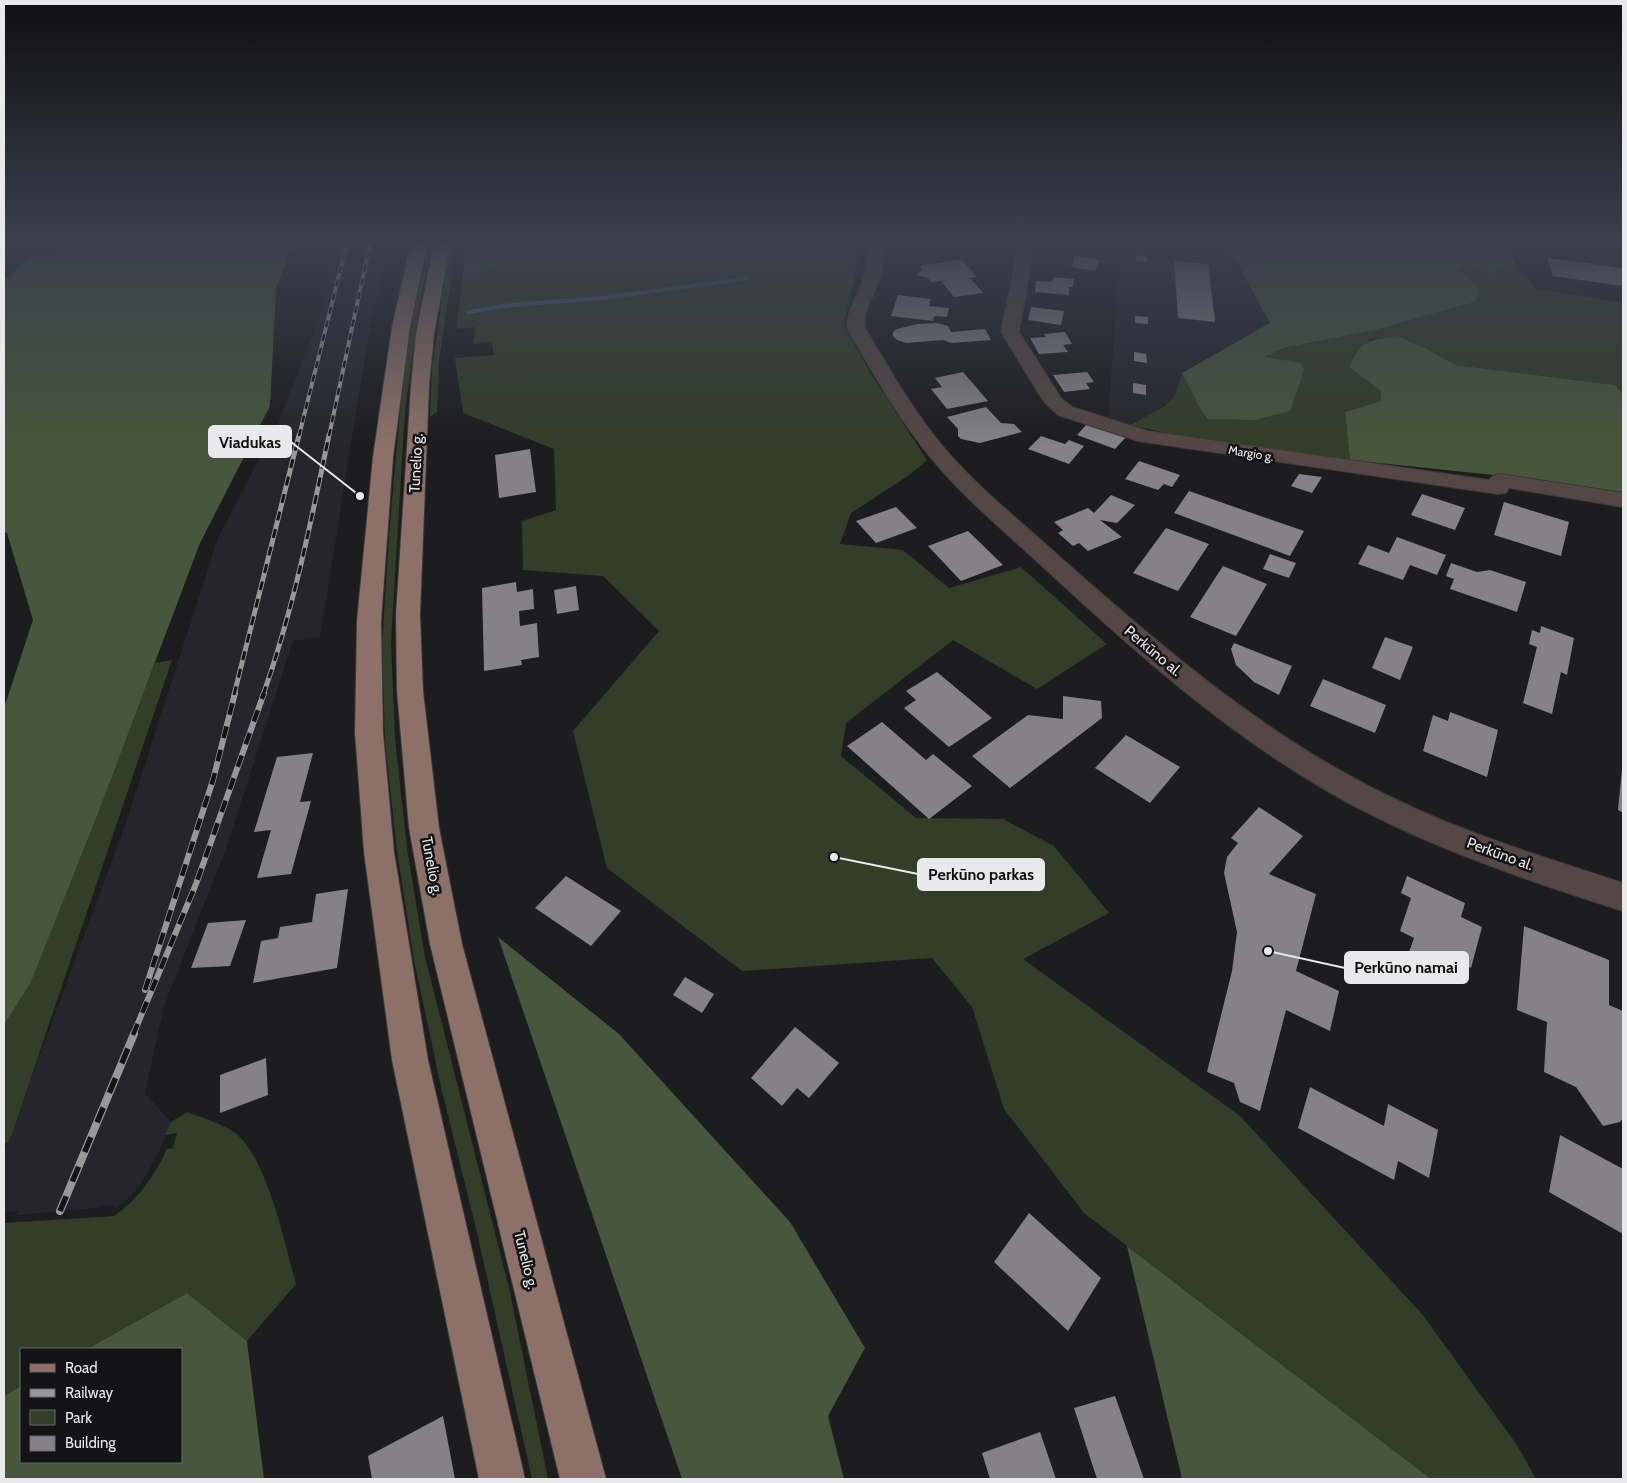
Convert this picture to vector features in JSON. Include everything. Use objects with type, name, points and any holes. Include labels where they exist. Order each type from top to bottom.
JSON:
[{"type":"main road","name":"Tunelio g.","points":[[405,308],[399,336],[383,457],[369,621],[368,733],[379,852],[410,1060],[502,1479]]},
{"type":"main road","name":"Tunelio g.","points":[[431,308],[420,386],[408,614],[410,691],[423,818],[449,954],[583,1479]]},
{"type":"street","name":"Perkūno al.","points":[[859,308],[855,319],[856,328],[902,407],[927,441],[960,478],[1134,635],[1194,686],[1276,746],[1354,792],[1403,816],[1483,848],[1623,897]]},
{"type":"street","name":"Margio g.","points":[[1014,308],[1010,332],[1054,402],[1065,411],[1145,437],[1488,487],[1498,488],[1500,480],[1623,500]]},
{"type":"shaded area","points":[[323,308],[374,308],[320,637],[293,641],[226,849],[164,1006],[145,1093],[171,1122],[160,1150],[141,1184],[128,1199],[114,1209],[115,1205],[17,1215],[18,1211],[4,1212],[4,1157],[7,1143],[126,823],[218,538],[277,425]]},
{"type":"shaded area","points":[[1116,308],[1262,308],[1270,323],[1182,373],[1175,396],[1165,406],[1130,425],[1108,418]]},
{"type":"green space","points":[[4,308],[275,308],[270,406],[200,543],[100,808],[30,984],[4,1025],[4,708],[33,620],[7,533],[4,532]]},
{"type":"green space","points":[[414,308],[419,308],[405,411],[391,642],[395,738],[407,848],[425,957],[510,1292],[548,1479],[532,1479],[478,1237],[442,1091],[414,961],[397,851],[385,741],[382,644],[390,523],[405,356]]},
{"type":"green space","points":[[441,308],[447,308],[439,360],[437,412],[430,417],[432,369]]},
{"type":"green space","points":[[459,308],[848,308],[844,326],[871,374],[927,460],[908,476],[851,513],[840,544],[903,550],[949,588],[1021,567],[1107,644],[1037,689],[953,640],[846,723],[841,756],[916,818],[1003,819],[1054,846],[1109,913],[1023,959],[1240,1116],[1422,1314],[1517,1445],[1536,1479],[1431,1479],[1084,1213],[1004,1109],[972,1007],[932,958],[742,971],[607,868],[573,731],[659,631],[603,576],[523,570],[522,521],[556,510],[554,449],[463,413],[455,358],[494,355],[492,342],[473,344],[475,327],[456,329]]},
{"type":"green space","points":[[1262,308],[1452,308],[1375,330],[1283,348],[1265,357],[1301,363],[1304,370],[1290,411],[1254,420],[1208,419],[1198,405],[1182,373],[1270,323]]},
{"type":"green space","points":[[1452,308],[1623,308],[1623,394],[1615,385],[1456,365],[1400,337],[1371,339],[1355,353],[1349,367],[1381,391],[1381,401],[1345,412],[1350,460],[1203,441],[1130,425],[1165,406],[1175,396],[1182,373],[1198,405],[1264,358],[1283,348],[1375,330]]},
{"type":"green space","points":[[1400,337],[1456,365],[1615,385],[1623,394],[1623,492],[1513,477],[1350,460],[1345,412],[1381,401],[1381,391],[1349,367],[1353,357],[1368,342],[1382,338]]},
{"type":"green space","points":[[172,660],[12,1134],[7,1143],[4,1144],[4,1025],[30,984],[155,663]]},
{"type":"green space","points":[[498,937],[619,1034],[790,1222],[865,1348],[828,1416],[844,1479],[682,1479]]},
{"type":"green space","points":[[187,1112],[229,1129],[246,1144],[256,1160],[273,1202],[296,1284],[247,1341],[187,1293],[89,1348],[20,1348],[20,1387],[4,1396],[4,1223],[114,1216],[131,1202],[151,1178],[167,1149],[173,1148],[177,1133],[165,1135],[171,1122]]},
{"type":"green space","points":[[1127,1246],[1431,1479],[1182,1479]]},
{"type":"green space","points":[[187,1293],[247,1341],[264,1479],[4,1479],[4,1396],[20,1387],[20,1463],[182,1463],[182,1348],[89,1348]]},
{"type":"building","points":[[894,308],[949,308],[947,317],[934,316],[933,321],[891,316]]},
{"type":"building","points":[[1031,308],[1064,311],[1061,325],[1028,320]]},
{"type":"building","points":[[1177,308],[1213,308],[1215,322],[1178,318]]},
{"type":"building","points":[[1135,316],[1148,317],[1148,324],[1135,323]]},
{"type":"building","points":[[937,323],[948,326],[951,332],[985,329],[991,340],[951,343],[943,340],[906,343],[897,340],[893,336],[893,332],[897,329],[917,324]]},
{"type":"building","points":[[1065,332],[1072,344],[1063,345],[1068,352],[1039,354],[1030,338],[1046,337],[1044,334]]},
{"type":"building","points":[[1134,352],[1146,354],[1147,363],[1134,361]]},
{"type":"building","points":[[963,372],[988,401],[947,409],[931,389],[942,387],[935,378]]},
{"type":"building","points":[[1087,372],[1094,382],[1086,383],[1090,389],[1064,392],[1053,375]]},
{"type":"building","points":[[1133,383],[1146,385],[1146,395],[1133,393]]},
{"type":"building","points":[[986,407],[1001,423],[1014,424],[1022,432],[980,443],[961,439],[958,436],[958,429],[947,417]]},
{"type":"building","points":[[1087,424],[1126,437],[1115,449],[1077,435]]},
{"type":"building","points":[[1041,436],[1065,444],[1069,440],[1084,446],[1069,464],[1028,449]]},
{"type":"building","points":[[530,449],[536,492],[499,498],[495,455]]},
{"type":"building","points":[[1139,461],[1180,475],[1172,487],[1164,484],[1158,490],[1125,479]]},
{"type":"building","points":[[1299,474],[1322,477],[1312,493],[1291,486]]},
{"type":"building","points":[[1189,491],[1304,531],[1290,556],[1174,513]]},
{"type":"building","points":[[1422,494],[1465,508],[1455,530],[1411,515]]},
{"type":"building","points":[[1111,495],[1135,505],[1117,523],[1100,520],[1122,537],[1088,551],[1079,543],[1073,546],[1058,533],[1063,530],[1054,522],[1088,508],[1094,513]]},
{"type":"building","points":[[1504,502],[1569,522],[1561,556],[1494,535]]},
{"type":"building","points":[[896,507],[917,528],[876,543],[856,521]]},
{"type":"building","points":[[1166,528],[1209,544],[1178,591],[1133,573]]},
{"type":"building","points":[[968,531],[1003,565],[961,581],[928,546]]},
{"type":"building","points":[[1397,537],[1446,555],[1437,575],[1410,565],[1403,580],[1358,564],[1368,545],[1389,553]]},
{"type":"building","points":[[1270,554],[1296,563],[1289,578],[1263,569]]},
{"type":"building","points":[[1451,563],[1477,572],[1490,570],[1526,582],[1517,612],[1450,589],[1454,579],[1446,576]]},
{"type":"building","points":[[1223,566],[1267,584],[1236,636],[1190,617]]},
{"type":"building","points":[[516,582],[517,592],[533,589],[534,609],[519,611],[520,626],[537,623],[539,657],[521,660],[522,665],[484,671],[482,588]]},
{"type":"building","points":[[576,586],[579,610],[557,614],[554,590]]},
{"type":"building","points":[[1541,626],[1574,638],[1567,675],[1561,672],[1552,714],[1523,703],[1537,647],[1529,644],[1532,630],[1540,633]]},
{"type":"building","points":[[1385,637],[1413,647],[1400,680],[1372,668]]},
{"type":"building","points":[[1234,643],[1292,666],[1279,695],[1254,682],[1236,665],[1231,649]]},
{"type":"building","points":[[937,672],[992,718],[949,747],[904,708],[916,700],[906,691]]},
{"type":"building","points":[[1323,679],[1386,705],[1375,733],[1310,706]]},
{"type":"building","points":[[1063,696],[1101,701],[1102,718],[1010,788],[972,756],[1028,715],[1063,719]]},
{"type":"building","points":[[1450,712],[1498,730],[1487,777],[1423,751],[1433,715],[1448,721]]},
{"type":"building","points":[[882,722],[926,760],[933,754],[972,786],[929,819],[847,746]]},
{"type":"building","points":[[1126,735],[1180,767],[1150,803],[1095,768]]},
{"type":"building","points":[[313,753],[300,802],[311,801],[291,874],[257,878],[271,830],[254,832],[277,757]]},
{"type":"building","points":[[1623,770],[1623,813],[1618,810]]},
{"type":"building","points":[[1259,807],[1303,836],[1269,874],[1316,894],[1296,971],[1339,991],[1330,1031],[1286,1010],[1260,1111],[1240,1102],[1234,1083],[1207,1072],[1232,971],[1237,932],[1224,873],[1227,857],[1238,843],[1231,838]]},
{"type":"building","points":[[566,876],[621,911],[591,946],[535,908]]},
{"type":"building","points":[[1407,876],[1465,903],[1461,917],[1482,927],[1471,968],[1447,956],[1443,969],[1409,952],[1414,938],[1400,931],[1411,898],[1401,893]]},
{"type":"building","points":[[348,889],[337,968],[253,983],[261,941],[278,938],[280,927],[312,922],[316,894]]},
{"type":"building","points":[[246,920],[230,966],[191,968],[208,923]]},
{"type":"building","points":[[1524,926],[1609,960],[1609,1005],[1623,1011],[1623,1118],[1620,1122],[1603,1126],[1576,1087],[1544,1072],[1547,1022],[1517,1010]]},
{"type":"building","points":[[685,977],[714,994],[702,1013],[673,995]]},
{"type":"building","points":[[795,1027],[839,1063],[809,1098],[797,1088],[782,1106],[751,1078]]},
{"type":"building","points":[[266,1058],[268,1095],[220,1113],[220,1075]]},
{"type":"building","points":[[1310,1087],[1384,1126],[1388,1104],[1438,1130],[1429,1178],[1398,1161],[1394,1180],[1298,1128]]},
{"type":"building","points":[[1560,1135],[1623,1169],[1623,1234],[1549,1192]]},
{"type":"building","points":[[1029,1213],[1101,1278],[1068,1331],[994,1262]]},
{"type":"building","points":[[1115,1396],[1144,1479],[1097,1479],[1074,1408]]},
{"type":"building","points":[[443,1416],[455,1479],[372,1479],[368,1456]]},
{"type":"building","points":[[1040,1432],[1056,1479],[990,1479],[982,1453]]},
{"type":"waterway","points":[[468,312],[492,308]]},
{"type":"railway","points":[[299,436],[331,308]]},
{"type":"railway","points":[[329,436],[356,308]]},
{"type":"railway","points":[[234,695],[299,435]]},
{"type":"railway","points":[[263,695],[292,599],[329,435]]},
{"type":"railway","points":[[145,990],[213,780],[235,693]]},
{"type":"railway","points":[[133,1035],[196,884],[264,693]]},
{"type":"railway","points":[[60,1211],[134,1034]]},
{"type":"place","name":"Viadukas","points":[[360,496]]},
{"type":"place","name":"Perkūno parkas","points":[[834,857]]},
{"type":"place","name":"Perkūno namai","points":[[1268,951]]}]
